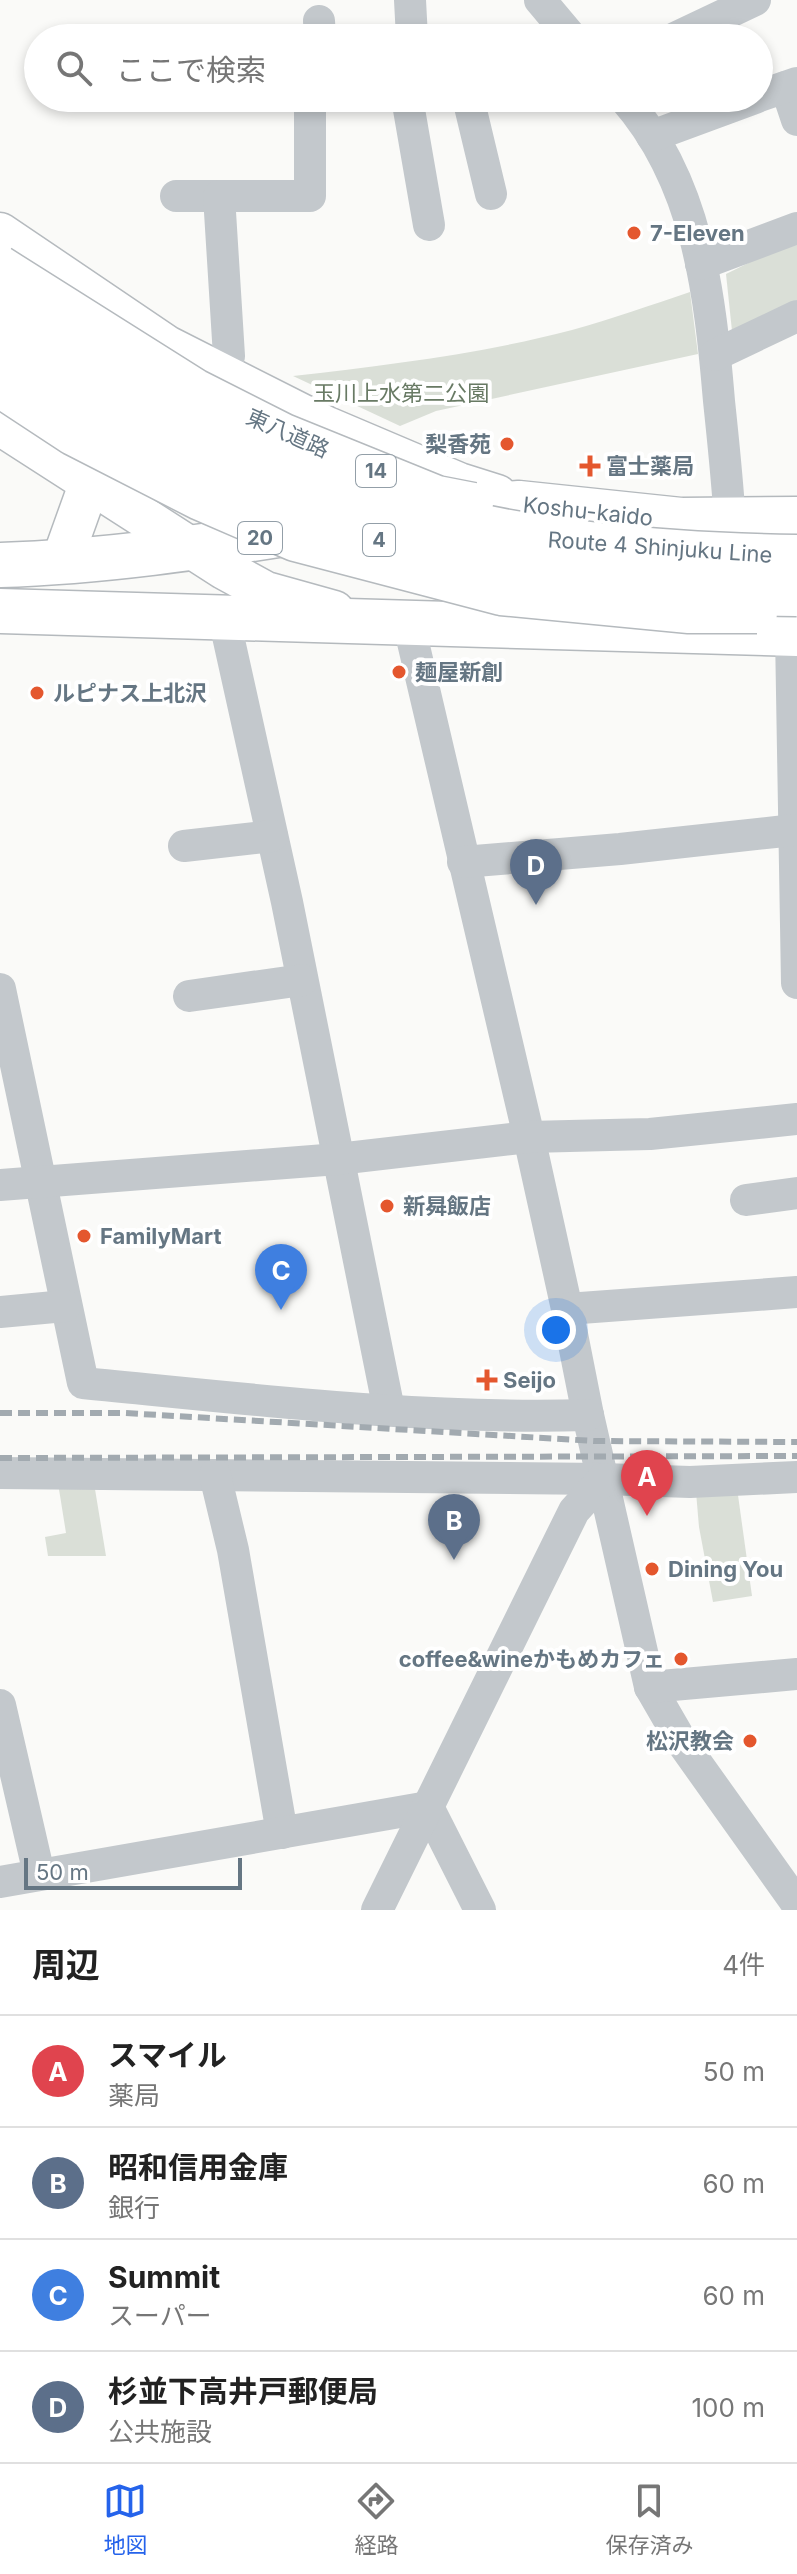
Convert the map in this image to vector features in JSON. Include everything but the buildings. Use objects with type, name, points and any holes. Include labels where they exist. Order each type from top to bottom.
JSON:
[{"type":"highway","name":"Route 4 Shinjuku Line","points":[[0,308],[119,385],[214,436],[300,474],[393,506],[547,540],[636,550],[797,557]]},
{"type":"highway","name":"Route 4 Shinjuku Line","points":[[0,355],[100,417],[197,470],[283,508],[382,541],[466,564],[544,578],[637,589],[795,619]]},
{"type":"highway","name":"Koshu-kaido","points":[[0,565],[61,563],[196,548],[431,510],[519,503],[681,520],[797,519]]},
{"type":"highway","points":[[0,611],[735,631],[795,619]]},
{"type":"main road","name":"14","points":[[0,233],[167,346],[327,427],[459,483],[519,503]]},
{"type":"main road","name":"東八道路","points":[[0,266],[195,389],[284,434],[437,496],[547,518],[656,532],[797,539]]},
{"type":"main road","points":[[0,387],[73,435],[200,500],[295,541],[501,595],[689,613],[795,619]]},
{"type":"main road","points":[[0,425],[196,548],[224,569],[266,592],[315,607],[390,620]]},
{"type":"main road","points":[[61,563],[90,482]]},
{"type":"street","points":[[410,0],[411,24]]},
{"type":"street","points":[[540,0],[553,24]]},
{"type":"street","points":[[704,24],[755,0]]},
{"type":"street","points":[[774,91],[797,120]]},
{"type":"street","points":[[176,196],[310,196],[310,112]]},
{"type":"street","points":[[409,112],[429,225]]},
{"type":"street","points":[[471,112],[491,194]]},
{"type":"street","points":[[636,112],[667,157],[705,276],[730,519],[735,631]]},
{"type":"street","points":[[652,136],[717,112]]},
{"type":"street","points":[[219,196],[229,356]]},
{"type":"street","points":[[701,264],[797,228]]},
{"type":"street","points":[[715,355],[797,316]]},
{"type":"street","points":[[224,618],[272,836],[389,1410]]},
{"type":"street","points":[[795,619],[797,983]]},
{"type":"street","points":[[390,620],[463,862],[529,1137],[650,1687],[683,1744],[797,1904]]},
{"type":"street","points":[[463,862],[794,830]]},
{"type":"street","points":[[184,846],[272,836]]},
{"type":"street","points":[[189,996],[302,980]]},
{"type":"street","points":[[0,989],[83,1383],[504,1418],[588,1415]]},
{"type":"street","points":[[0,1185],[338,1159],[529,1137],[650,1134],[797,1119]]},
{"type":"street","points":[[746,1200],[797,1193]]},
{"type":"street","points":[[567,1309],[797,1292]]},
{"type":"street","points":[[0,1312],[65,1306]]},
{"type":"street","points":[[0,1473],[690,1482],[797,1477]]},
{"type":"street","points":[[215,1475],[233,1550],[282,1833]]},
{"type":"street","points":[[377,1910],[574,1511],[603,1479]]},
{"type":"street","points":[[650,1687],[797,1674]]},
{"type":"street","points":[[0,1705],[39,1874]]},
{"type":"street","points":[[0,1882],[428,1807]]},
{"type":"street","points":[[428,1807],[480,1910]]},
{"type":"green space","points":[[797,239],[797,300],[732,331],[726,274]]},
{"type":"green space","name":"玉川上水第二公園","points":[[690,292],[698,354],[436,411],[400,426],[293,376],[503,346],[587,326]]},
{"type":"green space","points":[[58,1483],[94,1483],[106,1556],[48,1556],[45,1537],[66,1533]]},
{"type":"green space","points":[[737,1488],[752,1596],[713,1602],[696,1492]]},
{"type":"railway","points":[[0,1413],[125,1413],[594,1441],[797,1442]]},
{"type":"railway","points":[[0,1458],[797,1456]]},
{"type":"place","name":"7-Eleven","points":[[634,233]]},
{"type":"place","name":"梨香苑","points":[[507,444]]},
{"type":"place","name":"富士薬局","points":[[590,466]]},
{"type":"place","name":"麺屋新創","points":[[399,672]]},
{"type":"place","name":"ルピナス上北沢","points":[[37,693]]},
{"type":"place","name":"杉並下高井戸郵便局","points":[[536,905]]},
{"type":"place","name":"新曻飯店","points":[[387,1206]]},
{"type":"place","name":"FamilyMart","points":[[84,1236]]},
{"type":"place","name":"Summit","points":[[281,1310]]},
{"type":"place","name":"Seijo","points":[[487,1380]]},
{"type":"place","name":"スマイル","points":[[647,1516]]},
{"type":"place","name":"昭和信用金庫","points":[[454,1560]]},
{"type":"place","name":"Dining You","points":[[652,1569]]},
{"type":"place","name":"coffee&wineかもめカフェ","points":[[681,1659]]},
{"type":"place","name":"松沢教会","points":[[750,1741]]}]
